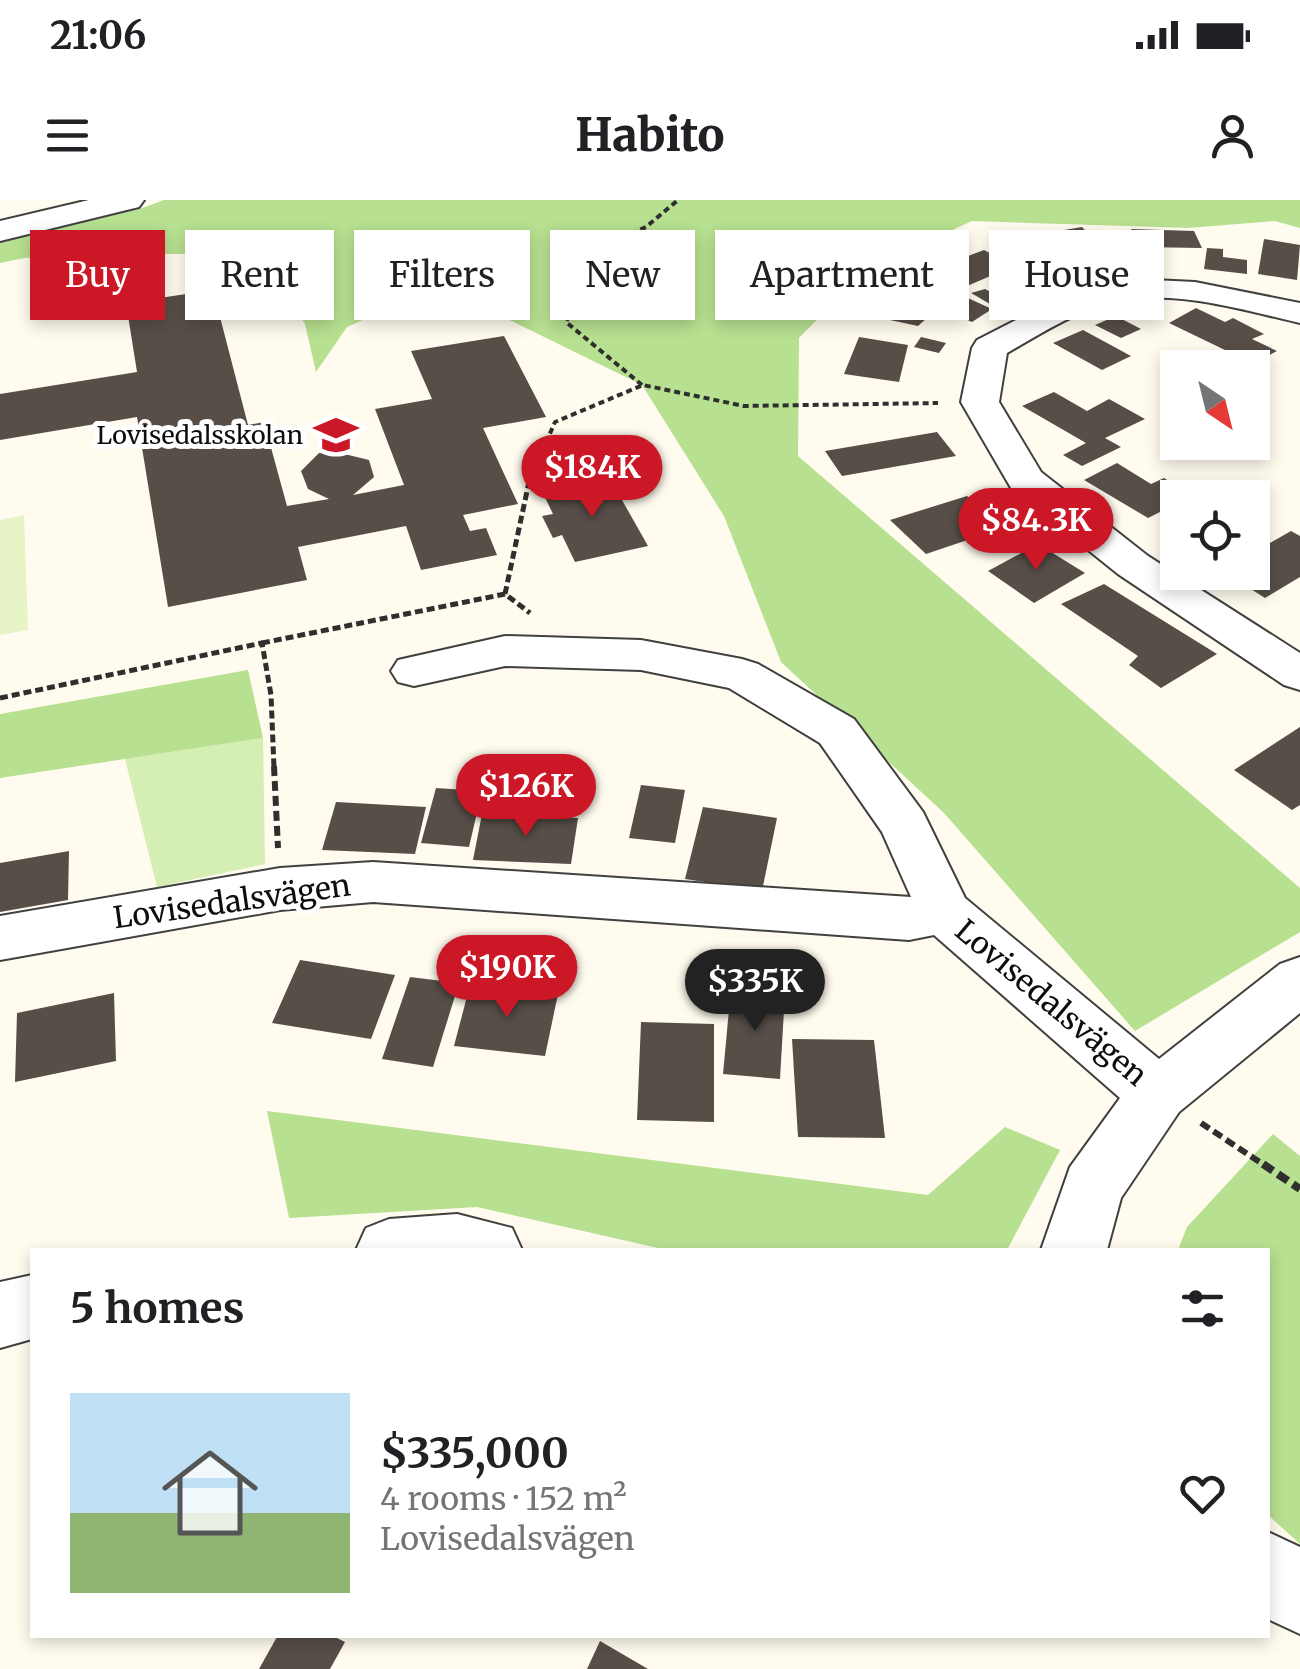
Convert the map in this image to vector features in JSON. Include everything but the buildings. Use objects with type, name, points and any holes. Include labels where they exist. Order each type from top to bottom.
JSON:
[{"type":"street","points":[[0,231],[128,200]]},
{"type":"street","points":[[1291,655],[1134,565],[1024,478],[980,402],[990,348],[1052,312],[1128,289],[1228,296],[1300,313]]},
{"type":"street","name":"Lovisedalsvägen","points":[[414,671],[505,651],[641,655],[742,674],[837,730],[905,825],[944,912],[1158,1094]]},
{"type":"street","name":"Lovisedalsvägen","points":[[0,938],[280,890],[373,882],[909,920],[944,912]]},
{"type":"street","points":[[1075,1248],[1092,1187],[1158,1094],[1300,980]]},
{"type":"street","points":[[412,1248],[457,1244],[478,1248]]},
{"type":"street","points":[[0,1316],[30,1308]]},
{"type":"street","points":[[1270,1572],[1300,1596]]},
{"type":"path","points":[[678,200],[646,227],[627,236],[584,284],[566,322],[643,385],[744,406],[980,402]]},
{"type":"path","points":[[505,594],[529,482],[555,422],[643,385]]},
{"type":"path","points":[[0,698],[505,594],[583,654]]},
{"type":"path","points":[[262,643],[271,695],[280,890]]},
{"type":"path","points":[[1158,1094],[1300,1189]]},
{"type":"green space","points":[[164,200],[1300,200],[1300,228],[1275,221],[1188,228],[972,221],[952,230],[715,230],[715,320],[817,320],[799,338],[798,456],[1300,888],[1300,932],[1135,1031],[944,813],[781,662],[724,516],[642,385],[509,320],[530,320],[530,230],[354,230],[354,320],[363,320],[347,327],[316,372],[303,320],[334,320],[334,230],[185,230],[185,254],[165,254],[165,230],[48,230]]},
{"type":"green space","points":[[30,234],[30,258],[0,263],[0,241]]},
{"type":"green space","points":[[24,515],[28,630],[0,635],[0,520]]},
{"type":"green space","points":[[248,670],[263,738],[0,778],[0,714]]},
{"type":"green space","points":[[263,738],[265,864],[157,887],[125,759]]},
{"type":"green space","points":[[267,1111],[928,1195],[1005,1127],[1060,1150],[1008,1248],[658,1248],[477,1207],[289,1218]]},
{"type":"green space","points":[[1273,1134],[1300,1156],[1300,1544],[1270,1517],[1270,1248],[1179,1248],[1187,1227]]},
{"type":"place","name":"Lovisedalsskolan","points":[[336,435]]}]
